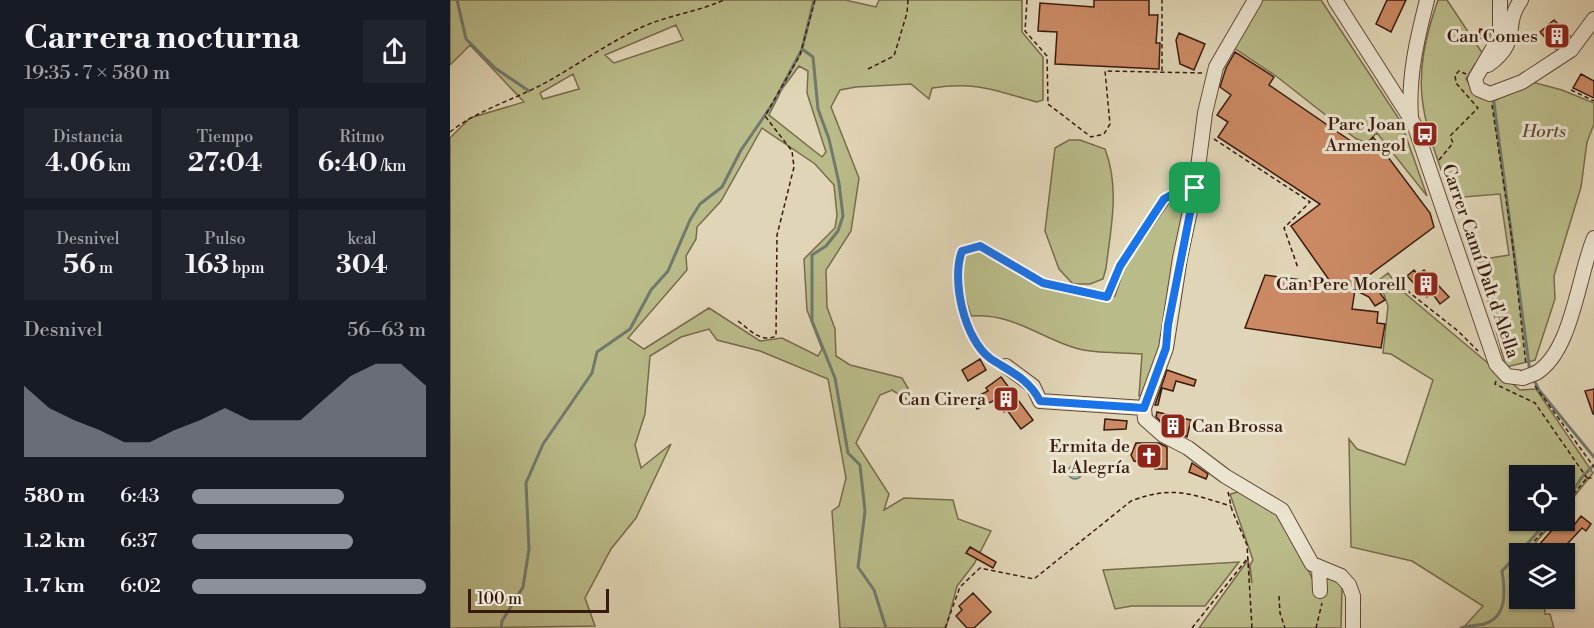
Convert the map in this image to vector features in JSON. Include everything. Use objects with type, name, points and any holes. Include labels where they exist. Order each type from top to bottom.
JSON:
[{"type":"street","points":[[1255,0],[1215,73],[1172,302],[1166,348],[1144,408],[1145,419],[1163,435],[1188,448],[1225,476],[1282,510],[1308,559],[1319,568],[1341,576],[1349,585],[1353,596],[1353,628]]},
{"type":"street","name":"Carrer Camí Dalt d'Alella","points":[[1335,0],[1412,120],[1496,364],[1507,376],[1530,376],[1550,363],[1560,345],[1594,238]]},
{"type":"street","points":[[1412,120],[1410,95],[1412,61],[1427,0]]},
{"type":"street","points":[[1500,0],[1500,36],[1495,48],[1478,70],[1475,79],[1478,89],[1490,94],[1522,82],[1571,50],[1594,20]]},
{"type":"street","points":[[1478,70],[1498,58],[1509,45],[1512,20],[1521,0]]},
{"type":"street","points":[[1385,77],[1390,79],[1407,72],[1412,61]]},
{"type":"street","points":[[1006,366],[1033,386],[1040,401],[1144,408]]},
{"type":"street","points":[[1319,568],[1320,591]]},
{"type":"path","points":[[450,132],[465,120],[544,83],[641,27],[677,14],[704,9],[724,0]]},
{"type":"path","points":[[738,321],[758,337],[769,339],[776,336],[777,235],[794,167],[792,151],[765,116],[800,55],[815,0]]},
{"type":"path","points":[[868,69],[894,56],[907,14],[908,0]]},
{"type":"path","points":[[1027,0],[1025,31],[1047,56],[1048,104],[1091,137],[1104,134],[1110,124],[1105,72],[1215,73]]},
{"type":"path","points":[[1162,0],[1162,72]]},
{"type":"path","points":[[1428,164],[1438,161],[1453,143],[1450,136],[1478,108],[1456,83],[1455,75],[1458,71]]},
{"type":"path","points":[[1571,90],[1594,101]]},
{"type":"path","points":[[1490,94],[1530,376],[1594,467]]},
{"type":"path","points":[[1203,132],[1310,202],[1284,228],[1298,268]]},
{"type":"path","points":[[1006,366],[990,358],[972,334],[957,283],[957,265],[962,251],[980,246],[1043,283],[1107,297],[1120,266],[1164,199],[1182,189],[1195,188]]},
{"type":"path","points":[[1398,278],[1410,293],[1496,364],[1495,384],[1535,403],[1587,478]]},
{"type":"path","points":[[1225,476],[1231,506],[1247,545],[1252,628]]},
{"type":"path","points":[[1587,478],[1594,478]]},
{"type":"path","points":[[1575,493],[1587,478]]},
{"type":"path","points":[[945,628],[960,587],[980,568],[1034,579],[1131,501],[1149,494],[1178,490],[1231,506]]},
{"type":"path","points":[[1532,543],[1544,531]]},
{"type":"path","points":[[1192,628],[1248,558]]},
{"type":"path","points":[[1316,628],[1321,609],[1320,591]]},
{"type":"path","points":[[1279,596],[1280,613],[1285,628]]},
{"type":"green space","points":[[450,0],[845,0],[876,7],[879,0],[1022,0],[1022,32],[1043,57],[1043,100],[1037,102],[974,86],[932,88],[929,99],[911,84],[840,90],[831,107],[859,178],[851,231],[826,270],[827,307],[835,329],[836,356],[850,365],[902,378],[919,407],[892,390],[880,395],[856,443],[889,494],[884,510],[904,498],[953,500],[958,519],[991,531],[974,564],[957,586],[946,628],[840,628],[832,511],[839,506],[846,478],[828,379],[760,351],[717,340],[709,329],[681,337],[650,356],[645,414],[635,445],[641,468],[671,444],[636,518],[611,549],[585,598],[595,626],[450,628],[450,138],[470,118],[524,102],[470,45],[450,65]],"holes":[[[676,25],[683,40],[614,63],[605,55]],[[799,66],[808,71],[807,93],[826,152],[822,157],[769,115],[782,89]],[[573,74],[579,89],[543,99],[540,93]],[[762,128],[815,164],[834,185],[837,215],[835,228],[804,259],[807,310],[822,349],[818,356],[782,338],[760,341],[709,308],[644,349],[628,338],[687,270],[686,256],[696,239],[697,227],[721,201]]]},
{"type":"green space","points":[[1260,0],[1321,0],[1401,122],[1427,196],[1377,133],[1366,143],[1355,138],[1276,76],[1234,48]]},
{"type":"green space","name":"Horts","points":[[1438,0],[1447,0],[1485,57],[1475,64],[1466,79],[1475,93],[1496,100],[1532,82],[1562,90],[1594,103],[1594,124],[1587,142],[1581,187],[1554,276],[1555,299],[1535,360],[1506,367],[1477,260],[1509,255],[1500,194],[1451,198],[1426,122],[1421,79],[1423,56]]},
{"type":"green space","points":[[1069,140],[1080,140],[1105,149],[1110,164],[1113,208],[1106,268],[1103,279],[1090,284],[1073,284],[1059,269],[1045,231],[1055,148]]},
{"type":"green space","points":[[1182,191],[1190,191],[1162,341],[1147,393],[1139,396],[1142,354],[1080,349],[1011,321],[971,316],[960,272],[961,264],[971,249],[991,255],[1045,289],[1074,291],[1099,298],[1115,296],[1125,266],[1173,197]]},
{"type":"green space","points":[[1388,273],[1401,290],[1520,390],[1536,389],[1593,473],[1575,496],[1575,465],[1509,465],[1509,531],[1546,531],[1535,543],[1509,543],[1509,609],[1545,609],[1545,614],[1550,614],[1554,628],[1463,628],[1483,606],[1412,561],[1351,547],[1349,439],[1357,449],[1405,465],[1433,380],[1391,354],[1383,353],[1388,306],[1379,280]]},
{"type":"green space","points":[[1242,491],[1285,520],[1318,591],[1328,576],[1335,578],[1342,587],[1341,628],[1199,628],[1248,560],[1252,583],[1250,565],[1253,560],[1230,494]]},
{"type":"green space","points":[[1239,562],[1205,606],[1132,606],[1115,609],[1103,570]]},
{"type":"shaded area","points":[[1056,441],[1099,445],[1098,450],[1056,446]]},
{"type":"shaded area","points":[[1072,465],[1078,465],[1082,472],[1078,479],[1072,479],[1068,475],[1068,469]]},
{"type":"building","points":[[1094,0],[1149,0],[1149,15],[1158,15],[1156,43],[1160,43],[1159,69],[1055,64],[1057,32],[1038,31],[1040,3],[1094,7]]},
{"type":"building","points":[[1387,0],[1406,0],[1391,32],[1376,24]]},
{"type":"building","name":"Can Comes","points":[[1554,20],[1570,36],[1556,49],[1540,32]]},
{"type":"building","points":[[1480,29],[1491,32],[1487,40],[1478,38]]},
{"type":"building","points":[[1179,33],[1205,44],[1194,70],[1180,64],[1176,40]]},
{"type":"building","points":[[1235,52],[1274,77],[1269,85],[1364,150],[1373,137],[1430,213],[1434,227],[1368,276],[1385,300],[1375,306],[1369,297],[1355,290],[1352,309],[1378,312],[1377,323],[1385,324],[1381,348],[1245,328],[1265,275],[1332,284],[1291,226],[1320,204],[1218,137],[1228,122],[1217,115],[1231,95],[1220,87],[1226,68]]},
{"type":"building","points":[[1581,74],[1594,81],[1594,98],[1573,88]]},
{"type":"building","name":"Can Pere Morell","points":[[1414,270],[1418,275],[1424,270],[1449,297],[1440,304],[1432,293],[1427,297],[1407,276]]},
{"type":"building","points":[[980,359],[986,370],[968,381],[962,370]]},
{"type":"building","points":[[1167,370],[1196,380],[1194,386],[1176,381],[1173,391],[1162,388],[1158,405],[1155,405]]},
{"type":"building","name":"Can Cirera","points":[[1001,377],[1033,420],[1021,429],[1007,410],[1004,412],[995,400],[977,409],[972,399],[988,391],[986,388]]},
{"type":"building","points":[[1594,389],[1594,414],[1593,414],[1585,391]]},
{"type":"building","name":"Can Brossa","points":[[1157,412],[1191,420],[1187,437],[1168,428],[1156,417]]},
{"type":"building","points":[[1105,419],[1127,421],[1126,429],[1104,430]]},
{"type":"building","name":"Ermita de la Alegría","points":[[1136,443],[1159,443],[1167,447],[1167,469],[1155,469],[1154,465],[1134,461],[1131,455]]},
{"type":"building","points":[[1192,463],[1208,474],[1206,479],[1189,472]]},
{"type":"building","points":[[1581,516],[1591,524],[1586,531],[1582,528],[1568,543],[1541,543],[1551,531],[1575,531],[1575,524]]},
{"type":"building","points":[[970,547],[996,562],[993,568],[966,553]]},
{"type":"building","points":[[973,593],[991,612],[974,628],[967,628],[956,616],[962,610],[959,606]]},
{"type":"waterway","points":[[457,0],[466,39],[495,68],[529,91]]},
{"type":"waterway","points":[[814,0],[802,49],[813,57],[818,109],[829,139],[839,183],[843,216],[838,231],[826,246],[812,255],[812,321],[835,378],[848,453],[860,465],[865,511],[858,567],[874,590],[886,628]]},
{"type":"waterway","points":[[501,628],[502,621],[523,587],[529,549],[526,483],[543,444],[592,373],[597,352],[630,329],[651,290],[668,271],[690,220],[700,204],[722,187],[741,150],[774,102],[802,49]]},
{"type":"waterway","points":[[1493,96],[1530,372]]},
{"type":"waterway","points":[[1533,378],[1539,390],[1594,457]]},
{"type":"waterway","points":[[1575,488],[1594,465]]},
{"type":"waterway","points":[[1461,628],[1484,624],[1497,615],[1501,609],[1504,594],[1502,571],[1539,531]]},
{"type":"place","name":"Can Comes","points":[[1557,36]]},
{"type":"place","name":"Parc Joan Armengol","points":[[1425,134]]},
{"type":"place","name":"Can Pere Morell","points":[[1426,284]]},
{"type":"place","name":"Can Cirera","points":[[1006,399]]},
{"type":"place","name":"Can Brossa","points":[[1173,426]]},
{"type":"place","name":"Ermita de la Alegría","points":[[1149,456]]},
{"type":"route","points":[[1195,188],[1180,258],[1166,348],[1144,408],[1040,401],[1033,386],[1006,366],[990,358],[972,334],[957,283],[957,265],[962,251],[980,246],[994,252],[1043,283],[1107,297],[1120,266],[1164,199],[1182,189],[1195,188]]}]
